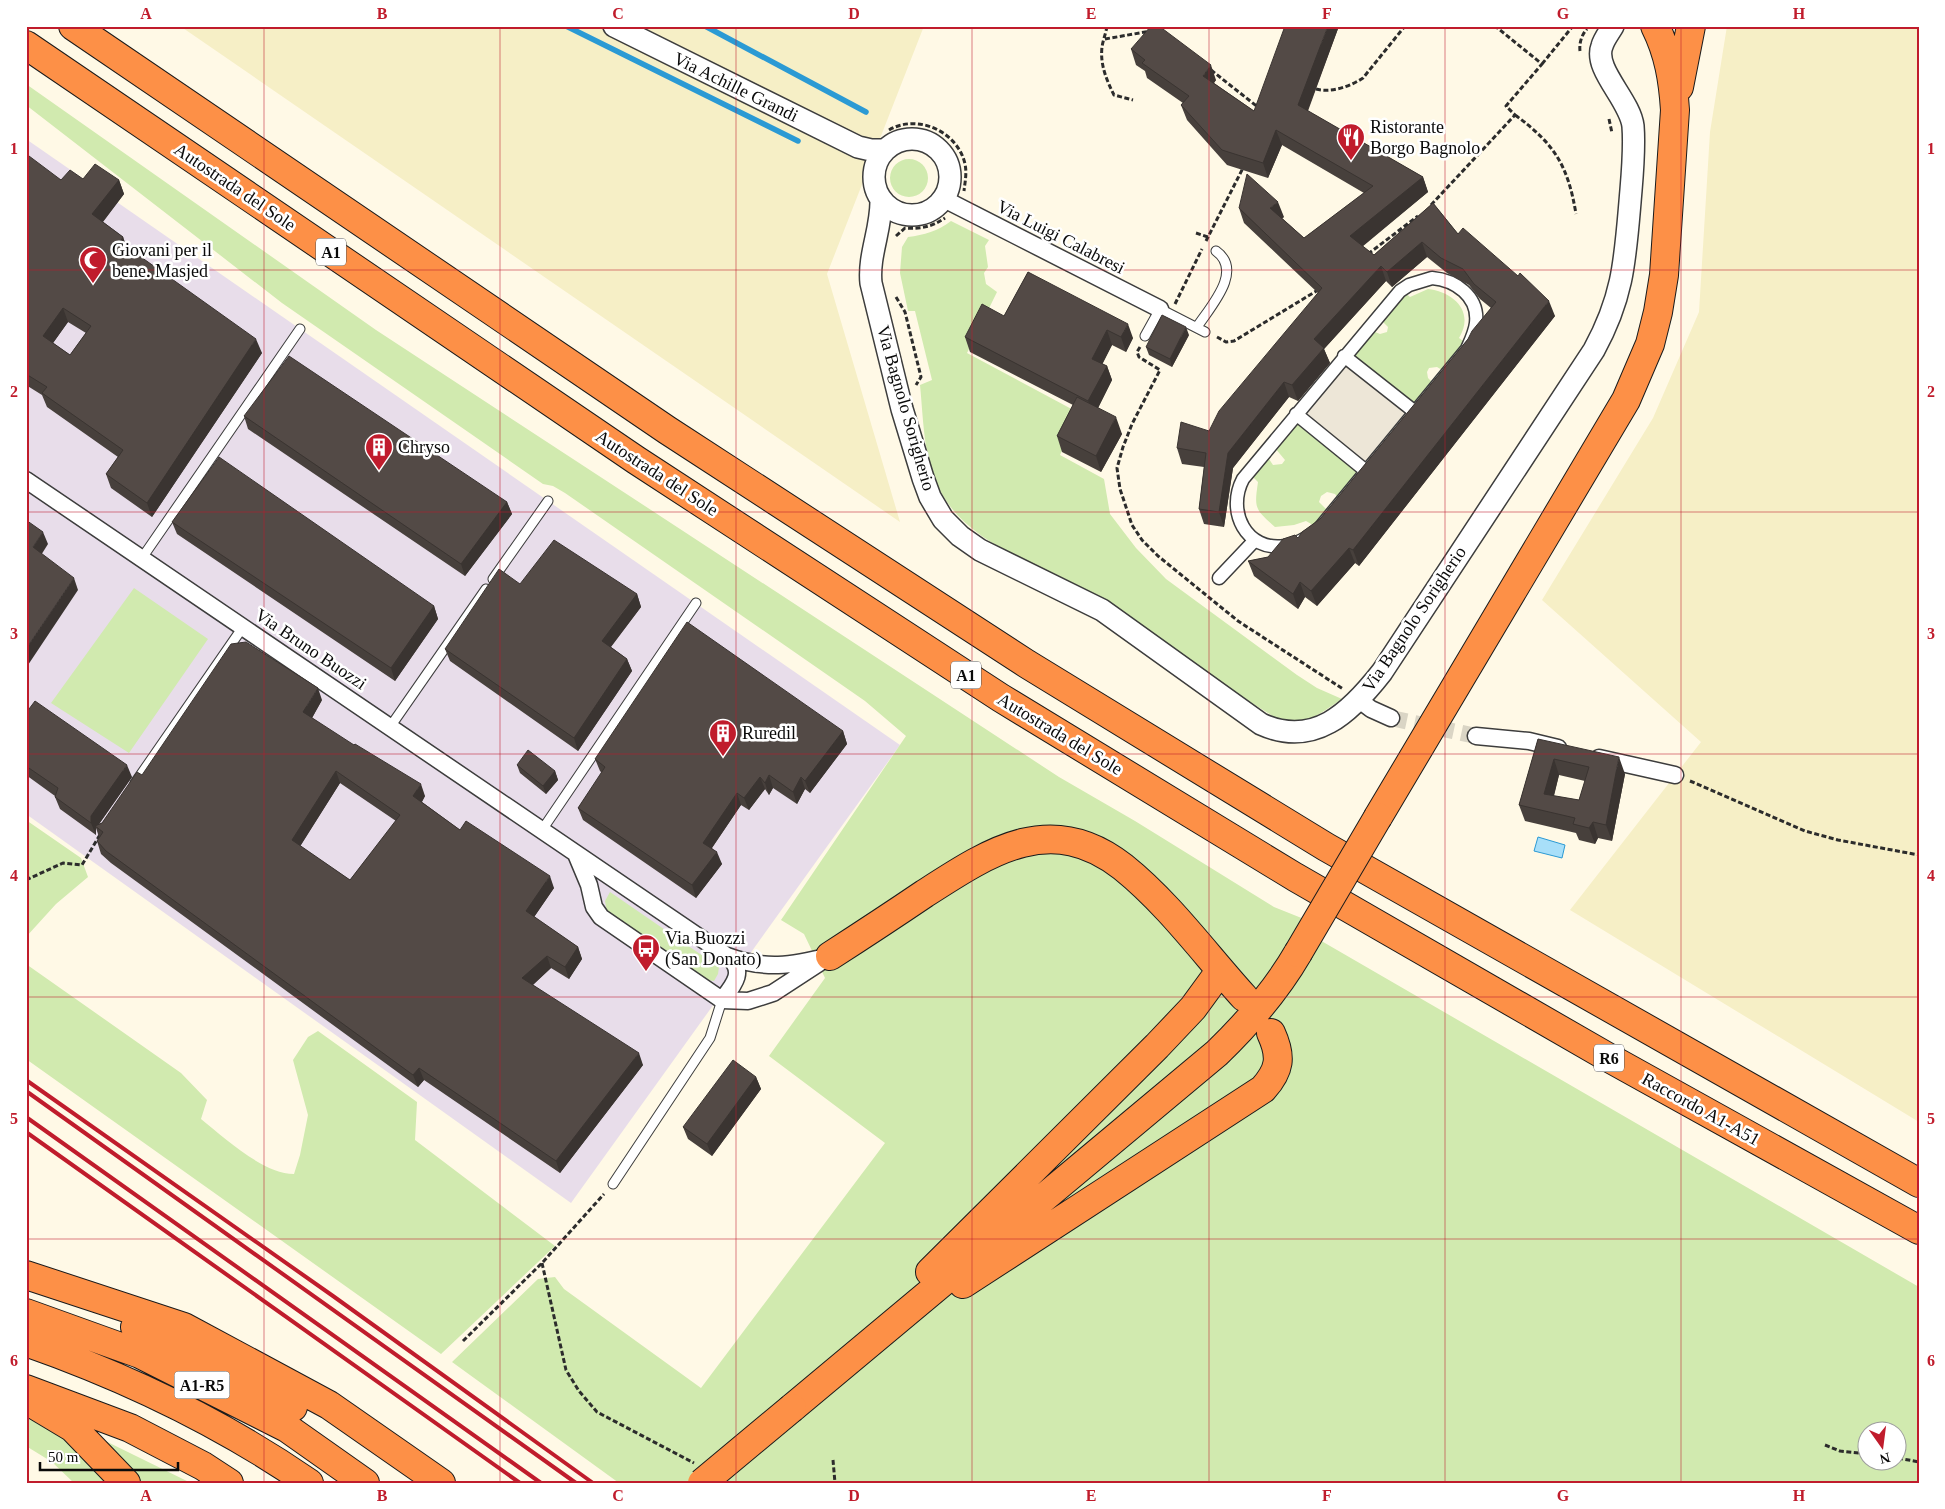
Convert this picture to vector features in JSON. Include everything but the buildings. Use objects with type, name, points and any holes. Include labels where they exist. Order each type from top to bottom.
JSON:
[{"type":"highway","name":"A1","points":[[73,26],[675,436],[1027,664],[1326,848]]},
{"type":"highway","points":[[702,1475],[792,1408],[1217,1053],[1254,1016],[1284,977],[1626,400],[1640,371],[1650,344],[1658,312],[1664,275],[1675,110],[1674,84],[1669,61],[1664,43],[1655,26]]},
{"type":"highway","points":[[1675,110],[1691,26]]},
{"type":"highway","name":"Autostrada del Sole","points":[[26,44],[644,466],[1001,698],[1302,881]]},
{"type":"highway","points":[[830,956],[964,868],[994,852],[1023,841],[1069,841],[1092,849],[1122,867],[1162,903],[1244,997]]},
{"type":"highway","name":"R6","points":[[1326,848],[1919,1183]]},
{"type":"highway","name":"Raccordo A1-A51","points":[[1302,881],[1611,1059],[1919,1230]]},
{"type":"highway","points":[[859,1352],[914,1288],[1157,1046],[1193,1008],[1220,971]]},
{"type":"highway","points":[[859,1352],[1264,1089],[1273,1078],[1278,1066],[1279,1055],[1271,1034]]},
{"type":"highway","points":[[26,1277],[184,1327],[329,1405],[442,1483]]},
{"type":"highway","points":[[26,1277],[174,1345],[325,1424],[412,1483]]},
{"type":"highway","name":"A1-R5","points":[[26,1312],[140,1354],[287,1428],[365,1483]]},
{"type":"highway","name":"A1-R5","points":[[26,1342],[75,1359],[191,1412],[309,1483]]},
{"type":"highway","points":[[26,1389],[130,1428],[203,1466],[229,1483]]},
{"type":"highway","points":[[26,1400],[73,1428],[126,1483]]},
{"type":"street","name":"Via Achille Grandi","points":[[614,26],[858,147],[871,150],[885,150]]},
{"type":"street","name":"Via Bagnolo Sorigherio","points":[[881,199],[886,234],[872,260],[870,271],[871,283],[902,409],[930,497],[943,519],[960,536],[980,550],[1102,610],[1251,718],[1280,732],[1293,733],[1318,728],[1330,722],[1358,699],[1382,672],[1594,350],[1612,314],[1624,265],[1634,155],[1634,135],[1632,118],[1627,106],[1602,63],[1601,47],[1609,33],[1624,26]]},
{"type":"street","points":[[886,234],[894,220],[909,215],[922,214],[934,208],[946,208],[951,175],[950,169],[942,152],[932,144],[920,139],[896,142],[885,150],[878,160],[874,173],[874,182],[881,199],[889,207],[909,215]]},
{"type":"street","points":[[858,147],[868,160],[874,173]]},
{"type":"street","name":"Via Luigi Calabresi","points":[[946,208],[1165,312]]},
{"type":"street","points":[[1432,278],[1450,281],[1461,288],[1470,298],[1475,309],[1474,334],[1467,349],[1415,412],[1319,528],[1311,535],[1284,547],[1269,546],[1255,540],[1241,524],[1237,514],[1236,494],[1243,479],[1344,356],[1400,291],[1409,285],[1432,278]]},
{"type":"street","points":[[1344,356],[1415,412]]},
{"type":"street","points":[[1296,414],[1366,472]]},
{"type":"street","name":"Via Bruno Buozzi","points":[[26,480],[727,956],[750,964],[764,966],[795,965],[830,956]]},
{"type":"street","points":[[1219,578],[1255,540]]},
{"type":"street","points":[[1358,699],[1371,710],[1391,718]]},
{"type":"street","points":[[1476,736],[1529,741],[1675,775]]},
{"type":"street","name":"Via Bruno Buozzi","points":[[574,851],[586,874],[594,907],[601,917],[722,1000]]},
{"type":"street","points":[[593,900],[598,888],[603,884],[616,882],[622,884]]},
{"type":"street","points":[[722,1000],[734,985],[737,976],[735,965],[727,956]]},
{"type":"street","points":[[722,1000],[748,1000],[773,993],[830,956]]},
{"type":"lane","points":[[1145,336],[1165,312],[1201,330],[1227,278],[1226,264],[1216,251]]},
{"type":"lane","points":[[142,558],[300,329]]},
{"type":"lane","points":[[390,727],[548,500]]},
{"type":"lane","points":[[542,830],[696,603]]},
{"type":"lane","points":[[130,791],[243,627]]},
{"type":"lane","points":[[613,1184],[710,1038],[722,1000]]},
{"type":"path","points":[[1107,26],[1102,45],[1105,78],[1114,94],[1132,100]]},
{"type":"path","points":[[1316,89],[1341,88],[1353,84],[1362,78],[1405,26]]},
{"type":"path","points":[[1495,26],[1542,64]]},
{"type":"path","points":[[1573,26],[1506,106],[1515,116],[1532,127],[1564,165],[1572,191],[1576,214]]},
{"type":"path","points":[[1580,54],[1580,45],[1584,32],[1589,26]]},
{"type":"path","points":[[1105,39],[1158,30]]},
{"type":"path","points":[[1204,64],[1264,112]]},
{"type":"path","points":[[1427,210],[1515,116]]},
{"type":"path","points":[[1608,117],[1613,141]]},
{"type":"path","points":[[1165,312],[1208,237],[1246,162]]},
{"type":"path","points":[[886,234],[905,228],[918,229],[930,226],[946,208]]},
{"type":"path","points":[[1366,256],[1419,215]]},
{"type":"path","points":[[1196,233],[1208,237]]},
{"type":"path","points":[[1201,330],[1226,342],[1234,341],[1322,287]]},
{"type":"path","points":[[894,294],[905,312],[921,377],[902,409]]},
{"type":"path","points":[[1145,336],[1137,354],[1141,360],[1160,370],[1126,439],[1117,468],[1120,489],[1132,525],[1142,540],[1158,556],[1238,621],[1358,699]]},
{"type":"path","points":[[1675,775],[1805,831],[1838,840],[1919,855]]},
{"type":"path","points":[[26,880],[63,862],[82,865],[101,832]]},
{"type":"path","points":[[463,1341],[542,1263],[613,1184]]},
{"type":"path","points":[[542,1263],[566,1370],[579,1392],[597,1412],[688,1458],[702,1475]]},
{"type":"path","points":[[1825,1445],[1840,1451],[1858,1453]]},
{"type":"path","points":[[832,1460],[836,1483]]},
{"type":"shaded area","points":[[180,26],[924,26],[827,274],[900,522]]},
{"type":"shaded area","points":[[1727,26],[1919,26],[1919,1122],[1570,910],[1701,742],[1542,600],[1653,418],[1699,312],[1710,132]]},
{"type":"shaded area","points":[[26,139],[900,745],[571,1203],[26,814]]},
{"type":"shaded area","points":[[1344,356],[1415,412],[1366,471],[1296,414]]},
{"type":"green space","points":[[26,84],[376,330],[1059,777],[1135,821],[1274,907],[1304,919],[1299,928],[1919,1287],[1919,1483],[619,1483],[452,1362],[538,1279],[555,1277],[564,1289],[701,1388],[885,1143],[769,1056],[825,978],[804,934],[781,920],[906,736],[865,701],[565,493],[553,486],[543,484],[282,303],[26,105]]},
{"type":"green space","points":[[909,159],[923,164],[928,178],[923,192],[909,197],[895,192],[890,178],[895,164]]},
{"type":"green space","points":[[951,221],[989,240],[985,246],[988,267],[984,273],[986,284],[997,292],[967,353],[1079,413],[1060,455],[1104,479],[1110,514],[1136,548],[1166,579],[1297,675],[1317,688],[1342,699],[1311,718],[1296,721],[1276,718],[1228,687],[1112,605],[1021,559],[979,534],[961,519],[947,502],[933,475],[924,430],[920,385],[932,380],[915,311],[908,311],[900,273],[902,247],[908,237],[931,232]]},
{"type":"green space","points":[[1428,289],[1446,294],[1459,305],[1465,320],[1459,338],[1466,343],[1442,370],[1437,367],[1429,368],[1427,372],[1428,378],[1433,383],[1413,408],[1348,356],[1370,330],[1380,334],[1387,332],[1388,327],[1380,319],[1403,291],[1410,297]]},
{"type":"green space","points":[[1298,419],[1361,471],[1338,498],[1335,494],[1327,492],[1321,496],[1319,502],[1328,511],[1313,525],[1306,521],[1294,525],[1275,527],[1263,516],[1258,508],[1256,498],[1258,482],[1251,475],[1267,456],[1273,465],[1282,464],[1285,460],[1275,448]]},
{"type":"green space","points":[[134,588],[208,639],[129,753],[51,703]]},
{"type":"green space","points":[[26,820],[81,858],[88,877],[56,904],[26,937]]},
{"type":"green space","points":[[610,892],[719,967],[714,981],[707,980],[607,912],[605,901]]},
{"type":"green space","points":[[26,964],[181,1073],[207,1100],[201,1119],[257,1162],[282,1172],[294,1174],[308,1115],[293,1060],[308,1037],[318,1031],[417,1102],[415,1140],[555,1246],[441,1354],[26,1059]]},
{"type":"green space","points":[[26,1415],[71,1443],[110,1483],[74,1483],[52,1462],[26,1446]]},
{"type":"green space","points":[[81,1429],[191,1483],[134,1483]]},
{"type":"water","points":[[1538,837],[1565,845],[1562,858],[1534,851]]},
{"type":"waterway","points":[[566,26],[798,141]]},
{"type":"waterway","points":[[705,26],[866,112]]},
{"type":"tunnel","points":[[1391,718],[1476,736]]},
{"type":"railway","points":[[26,1080],[333,1296],[593,1483]]},
{"type":"railway","points":[[26,1091],[576,1483]]},
{"type":"railway","points":[[26,1117],[541,1483]]},
{"type":"railway","points":[[26,1132],[520,1483]]},
{"type":"place","name":"Ristorante Borgo Bagnolo","points":[[1351,161]]},
{"type":"place","name":"Giovani per il bene. Masjed","points":[[93,284]]},
{"type":"place","name":"Chryso","points":[[379,471]]},
{"type":"place","name":"Ruredil","points":[[723,757]]},
{"type":"place","name":"Via Buozzi (San Donato)","points":[[646,972]]}]
